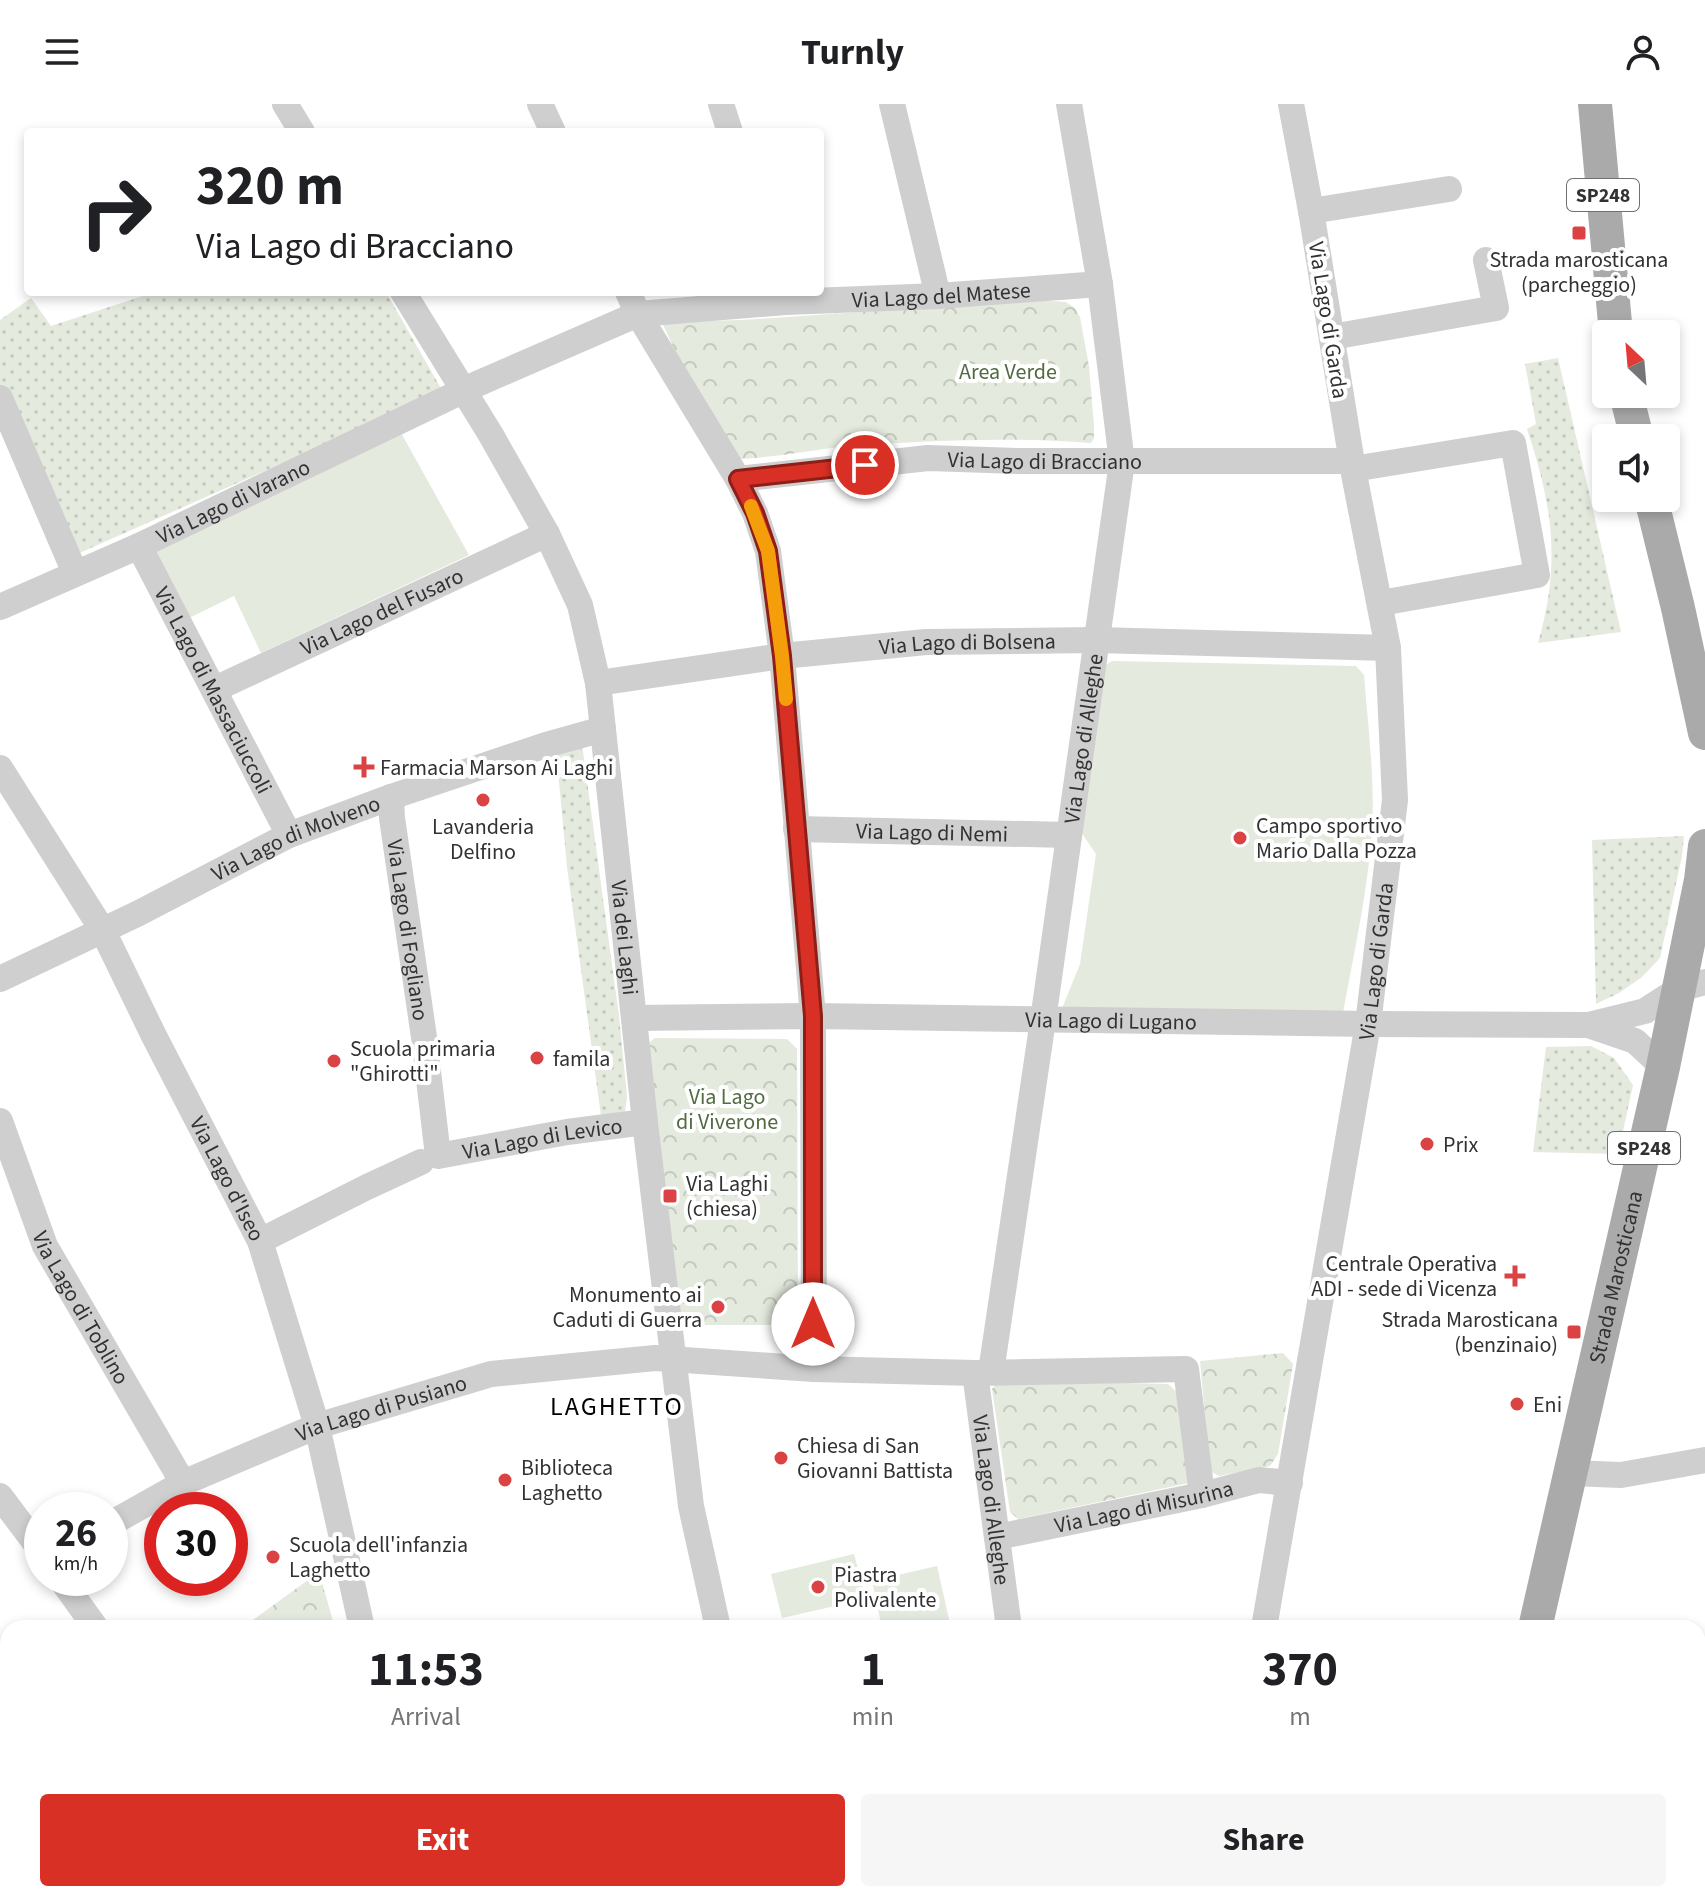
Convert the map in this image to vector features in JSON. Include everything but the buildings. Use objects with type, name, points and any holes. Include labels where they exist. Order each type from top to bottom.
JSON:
[{"type":"main road","name":"SP248","points":[[1595,104],[1615,320]]},
{"type":"main road","points":[[1654,512],[1705,733]]},
{"type":"main road","name":"Strada Marosticana","points":[[1537,1620],[1663,1067],[1692,986],[1705,846]]},
{"type":"street","points":[[285,104],[300,128]]},
{"type":"street","points":[[540,104],[551,128]]},
{"type":"street","points":[[721,104],[729,128]]},
{"type":"street","points":[[892,104],[938,296]]},
{"type":"street","name":"Via Lago di Alleghe","points":[[1008,1620],[997,1537],[983,1373],[1043,1020],[1122,462],[1100,284],[1069,104]]},
{"type":"street","name":"Via Lago di Garda","points":[[1265,1620],[1368,1024],[1395,800],[1388,648],[1352,465],[1291,104]]},
{"type":"street","points":[[1311,211],[1449,189]]},
{"type":"street","points":[[1332,337],[1496,308],[1486,260]]},
{"type":"street","name":"Via Lago del Matese","points":[[463,390],[633,303],[784,297],[938,296],[1100,284]]},
{"type":"street","name":"Via dei Laghi","points":[[405,296],[491,435],[547,534],[580,605],[598,683],[645,1122],[691,1506],[716,1620]]},
{"type":"street","points":[[633,303],[738,479],[755,513],[768,551],[782,656],[813,1016],[814,1369]]},
{"type":"street","name":"Via Lago di Varano","points":[[0,607],[139,546],[463,390]]},
{"type":"street","points":[[0,398],[75,573]]},
{"type":"street","name":"Via Lago di Bracciano","points":[[738,479],[928,458],[1352,465],[1513,443],[1537,575],[1381,603]]},
{"type":"street","name":"Via Lago del Fusaro","points":[[215,689],[547,534]]},
{"type":"street","name":"Via Lago di Massaciuccoli","points":[[139,546],[289,835]]},
{"type":"street","name":"Via Lago di Bolsena","points":[[598,683],[782,656],[926,642],[1096,640],[1388,648]]},
{"type":"street","name":"Via Lago di Molveno","points":[[0,979],[103,931],[289,835],[391,797],[603,729]]},
{"type":"street","name":"Via Lago d'Iseo","points":[[0,768],[8,800],[103,931],[260,1241],[317,1426],[360,1620]]},
{"type":"street","name":"Via Lago di Fogliano","points":[[391,797],[424,1037],[430,1159]]},
{"type":"street","name":"Via Lago di Nemi","points":[[796,829],[1069,835]]},
{"type":"street","name":"Via Lago di Lugano","points":[[635,1018],[813,1016],[1588,1025],[1645,1011],[1692,986]]},
{"type":"street","name":"Via Lago di Lugano","points":[[1588,1025],[1635,1041],[1663,1067]]},
{"type":"street","name":"Via Lago di Toblino","points":[[0,1121],[45,1246],[183,1483]]},
{"type":"street","name":"Via Lago di Levico","points":[[260,1241],[430,1159],[567,1132],[645,1122]]},
{"type":"street","points":[[672,1358],[814,1369],[983,1373],[1186,1369],[1202,1495]]},
{"type":"street","name":"Via Lago di Pusiano","points":[[128,1514],[183,1483],[317,1426],[491,1374],[672,1358]]},
{"type":"street","points":[[1570,1473],[1621,1475],[1705,1460]]},
{"type":"street","name":"Via Lago di Misurina","points":[[997,1537],[1202,1495],[1259,1480],[1290,1483]]},
{"type":"street","points":[[0,1496],[24,1528]]},
{"type":"street","points":[[73,1596],[90,1620]]},
{"type":"green space","points":[[143,296],[388,296],[443,392],[75,555],[0,394],[0,320],[31,298],[51,326]]},
{"type":"green space","name":"Area Verde","points":[[1034,300],[1066,302],[1075,308],[1080,317],[1089,366],[1094,426],[1091,443],[942,441],[853,446],[731,459],[707,424],[662,322],[742,320]]},
{"type":"green space","points":[[1558,358],[1621,632],[1538,643],[1550,587],[1551,535],[1543,484],[1527,429],[1536,424],[1525,364]]},
{"type":"green space","points":[[400,431],[469,555],[261,653],[234,596],[185,620],[152,549]]},
{"type":"green space","points":[[1112,661],[1356,666],[1364,675],[1372,772],[1372,830],[1364,899],[1343,1013],[1061,1011],[1080,964],[1096,854],[1079,829],[1103,667]]},
{"type":"green space","points":[[582,744],[627,1096],[625,1112],[601,1116],[567,867],[556,750]]},
{"type":"green space","points":[[1684,836],[1660,958],[1642,977],[1596,1004],[1592,840]]},
{"type":"green space","name":"Via Lago di Viverone","points":[[655,1038],[787,1039],[797,1049],[798,1320],[789,1325],[688,1325],[681,1321],[649,1043]]},
{"type":"green space","points":[[1591,1046],[1614,1058],[1633,1085],[1618,1154],[1533,1152],[1546,1047]]},
{"type":"green space","points":[[1283,1353],[1293,1364],[1278,1454],[1270,1466],[1219,1476],[1210,1471],[1200,1361]]},
{"type":"green space","points":[[999,1380],[1168,1384],[1181,1396],[1189,1483],[1018,1519],[1010,1512],[992,1389]]},
{"type":"green space","name":"Piastra Polivalente","points":[[854,1554],[866,1599],[782,1618],[771,1574]]},
{"type":"green space","points":[[937,1566],[949,1620],[880,1620],[872,1581]]},
{"type":"green space","points":[[319,1572],[333,1620],[253,1620]]},
{"type":"slow traffic","points":[[751,506],[768,551],[786,699]]},
{"type":"place","name":"Strada marosticana (parcheggio)","points":[[1579,233]]},
{"type":"place","name":"Farmacia Marson Ai Laghi","points":[[364,767]]},
{"type":"place","name":"Lavanderia Delfino","points":[[483,800]]},
{"type":"place","name":"Campo sportivo Mario Dalla Pozza","points":[[1240,838]]},
{"type":"place","name":"famila","points":[[537,1058]]},
{"type":"place","name":"Scuola primaria \"Ghirotti\"","points":[[334,1061]]},
{"type":"place","name":"Prix","points":[[1427,1144]]},
{"type":"place","name":"Via Laghi (chiesa)","points":[[670,1196]]},
{"type":"place","name":"Centrale Operativa ADI - sede di Vicenza","points":[[1515,1276]]},
{"type":"place","name":"Monumento ai Caduti di Guerra","points":[[718,1307]]},
{"type":"place","name":"Strada Marosticana (benzinaio)","points":[[1574,1332]]},
{"type":"place","name":"Eni","points":[[1517,1404]]},
{"type":"place","name":"Chiesa di San Giovanni Battista","points":[[781,1458]]},
{"type":"place","name":"Biblioteca Laghetto","points":[[505,1480]]},
{"type":"place","name":"Scuola dell'infanzia Laghetto","points":[[273,1557]]},
{"type":"place","name":"Piastra Polivalente","points":[[818,1587]]},
{"type":"district","name":"LAGHETTO","points":[[617,1406]]},
{"type":"route","points":[[813,1324],[813,1016],[782,656],[768,551],[755,513],[738,479],[865,465]]}]
